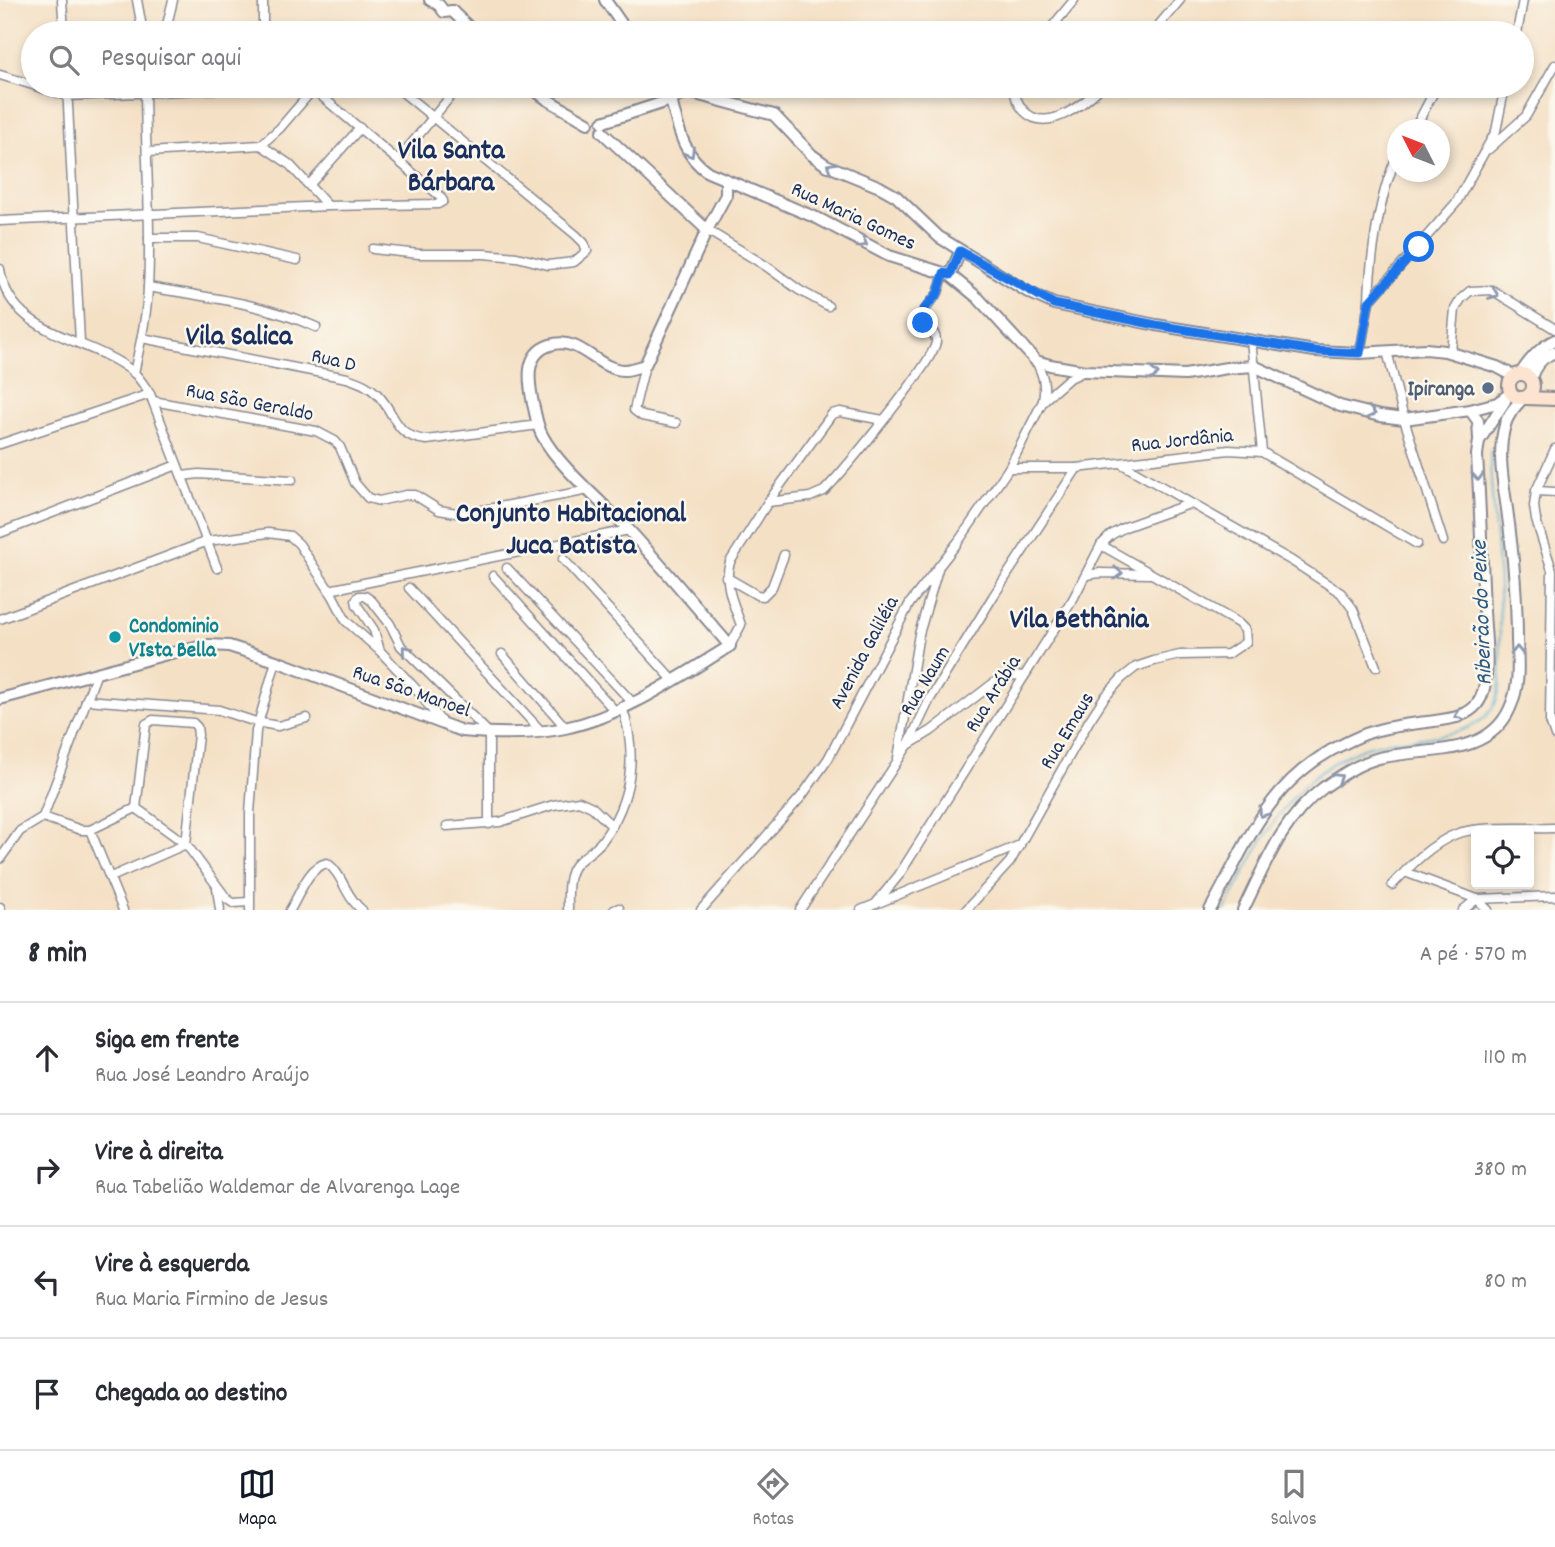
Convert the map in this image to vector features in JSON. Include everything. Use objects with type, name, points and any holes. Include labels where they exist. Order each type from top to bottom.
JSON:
[{"type":"main road","points":[[1525,378],[1509,384],[1518,396],[1553,399]]},
{"type":"main road","points":[[1518,396],[1532,393],[1525,378]]},
{"type":"main road","points":[[1525,378],[1553,399]]},
{"type":"street","points":[[62,0],[63,21]]},
{"type":"street","points":[[138,0],[141,21]]},
{"type":"street","points":[[168,21],[173,0]]},
{"type":"street","points":[[263,0],[263,21]]},
{"type":"street","points":[[605,0],[620,21]]},
{"type":"street","points":[[1057,21],[1074,0]]},
{"type":"street","points":[[1162,21],[1180,0]]},
{"type":"street","points":[[1519,21],[1523,0]]},
{"type":"street","points":[[436,2],[444,12],[453,5],[466,21]]},
{"type":"street","points":[[1487,151],[1526,116],[1555,65]]},
{"type":"street","points":[[0,75],[21,81]]},
{"type":"street","points":[[68,98],[80,342]]},
{"type":"street","points":[[134,373],[142,338],[148,287],[145,98]]},
{"type":"street","points":[[261,145],[306,98]]},
{"type":"street","points":[[0,221],[442,202],[440,196],[327,98]]},
{"type":"street","points":[[373,249],[419,254],[517,257],[548,265],[574,262],[587,251],[576,235],[409,98]]},
{"type":"street","points":[[398,160],[449,98]]},
{"type":"street","points":[[545,98],[588,123],[594,118],[707,230],[828,306]]},
{"type":"street","points":[[714,98],[774,115],[812,155],[826,165],[896,196],[939,237],[1054,304],[1156,325],[1315,351],[1360,353],[1426,349],[1451,352],[1525,378]]},
{"type":"street","points":[[1016,98],[1028,116],[1045,120],[1056,118],[1087,98]]},
{"type":"street","points":[[1420,119],[1431,98]]},
{"type":"street","points":[[1369,302],[1456,203],[1496,131],[1503,98]]},
{"type":"street","points":[[602,127],[671,100]]},
{"type":"street","name":"Rua Maria Gomes","points":[[671,100],[684,146],[692,159],[708,172],[819,219],[889,256],[947,274],[978,298],[1036,360]]},
{"type":"street","points":[[310,184],[360,128]]},
{"type":"street","points":[[148,152],[261,145],[289,164],[328,206]]},
{"type":"street","points":[[676,423],[642,416],[634,410],[633,405],[645,365],[726,195],[726,180]]},
{"type":"street","points":[[1360,353],[1369,302],[1373,253],[1387,181]]},
{"type":"street","points":[[726,195],[758,193]]},
{"type":"street","points":[[149,238],[198,238],[297,260]]},
{"type":"street","points":[[768,502],[810,497],[824,491],[924,366],[934,348],[935,335],[923,323],[921,315],[938,293],[960,251]]},
{"type":"street","points":[[0,269],[8,295],[29,320],[80,342],[134,373],[152,398],[217,568]]},
{"type":"street","points":[[148,287],[260,307],[293,316],[316,327]]},
{"type":"street","points":[[1451,352],[1455,309],[1470,291],[1492,290],[1555,329]]},
{"type":"street","name":"Rua D","points":[[142,338],[347,378],[370,387],[379,395],[398,426],[416,439],[428,440],[538,425]]},
{"type":"street","points":[[1251,340],[1262,452]]},
{"type":"street","points":[[1525,378],[1534,355],[1555,340]]},
{"type":"street","points":[[645,365],[626,370],[616,369],[602,363],[583,349],[570,345],[551,345],[533,358],[529,367],[529,382],[538,425],[552,449],[629,530],[730,646],[741,625],[726,577],[730,562],[768,502],[832,414],[839,412],[883,419]]},
{"type":"street","points":[[1387,351],[1404,419],[1443,541]]},
{"type":"street","points":[[1525,378],[1547,355],[1555,352]]},
{"type":"street","points":[[1036,360],[1085,371],[1185,375],[1254,366],[1340,406],[1404,419],[1470,410],[1518,396]]},
{"type":"street","points":[[1036,360],[1044,376],[1043,401]]},
{"type":"street","points":[[1043,401],[1068,379],[1085,371]]},
{"type":"street","points":[[1479,441],[1501,405],[1518,396]]},
{"type":"street","points":[[1243,910],[1280,833],[1303,805],[1323,788],[1360,765],[1377,759],[1468,745],[1485,737],[1505,720],[1516,695],[1517,638],[1515,571],[1500,453],[1505,423],[1518,396]]},
{"type":"street","points":[[0,444],[152,398]]},
{"type":"street","name":"Rua São Geraldo","points":[[152,398],[316,431],[335,441],[355,483],[368,498],[379,501],[415,495],[439,510],[462,514],[589,490]]},
{"type":"street","name":"Avenida Galiléia","points":[[701,910],[801,797],[828,759],[910,603],[958,542],[1009,468],[1043,401]]},
{"type":"street","points":[[1210,910],[1256,821],[1289,780],[1318,758],[1349,740],[1378,730],[1457,717],[1477,705],[1485,680],[1478,421],[1470,410]]},
{"type":"street","points":[[1555,449],[1536,491],[1534,506],[1552,570],[1550,721],[1555,736]]},
{"type":"street","name":"Rua Jordânia","points":[[1009,468],[1077,468],[1229,450],[1262,452],[1417,544]]},
{"type":"street","points":[[1120,463],[1292,561],[1341,593],[1353,609],[1376,667]]},
{"type":"street","points":[[0,533],[177,465]]},
{"type":"street","name":"Rua Naum","points":[[800,910],[908,745],[930,699],[1077,468]]},
{"type":"street","points":[[182,476],[200,474],[292,480]]},
{"type":"street","points":[[1536,491],[1555,492]]},
{"type":"street","name":"Rua Arábia","points":[[877,902],[899,875],[1024,676],[1086,575],[1101,545],[1125,527],[1189,503]]},
{"type":"street","points":[[329,590],[629,530]]},
{"type":"street","points":[[0,619],[208,541],[268,533],[290,536],[299,544],[346,621],[380,651],[416,689],[443,725]]},
{"type":"street","points":[[1101,545],[1150,574]]},
{"type":"street","points":[[726,577],[763,596],[772,587],[784,555]]},
{"type":"street","points":[[563,559],[673,680]]},
{"type":"street","points":[[897,761],[919,634],[939,566]]},
{"type":"street","points":[[507,568],[623,707],[631,736],[629,787],[626,797],[612,826],[595,850],[573,869],[569,879],[568,910]]},
{"type":"street","points":[[1086,575],[1150,574]]},
{"type":"street","name":"Rua Emaus","points":[[966,910],[1010,862],[1089,721],[1104,698],[1122,678],[1136,667],[1154,661],[1180,655],[1228,654],[1246,642],[1245,630],[1238,622],[1150,574]]},
{"type":"street","points":[[493,576],[623,707]]},
{"type":"street","points":[[409,588],[540,730]]},
{"type":"street","points":[[380,651],[374,630],[357,605],[359,596],[365,596],[372,601],[390,624],[401,646],[489,733],[489,824]]},
{"type":"street","name":"Rua São Manoel","points":[[0,699],[167,654],[209,645],[229,646],[462,731],[489,733],[540,730],[566,728],[623,707],[730,646]]},
{"type":"street","points":[[502,653],[566,728]]},
{"type":"street","points":[[136,808],[186,844],[217,888],[233,903],[250,906],[250,813],[257,722],[276,661]]},
{"type":"street","points":[[908,745],[931,731],[995,682],[1013,674],[1024,676]]},
{"type":"street","points":[[0,859],[20,831],[43,817],[96,675]]},
{"type":"street","points":[[86,700],[219,710],[278,726],[307,718]]},
{"type":"street","points":[[136,808],[146,724],[153,720],[189,722],[197,727],[186,844]]},
{"type":"street","points":[[447,826],[489,824],[552,805],[579,801],[592,807],[612,826]]},
{"type":"street","points":[[43,817],[81,830],[90,830],[136,808]]},
{"type":"street","points":[[1392,885],[1444,840],[1459,833],[1555,828]]},
{"type":"street","points":[[90,830],[123,910]]},
{"type":"street","points":[[111,877],[186,844]]},
{"type":"street","points":[[861,910],[1021,845]]},
{"type":"street","points":[[290,910],[310,876],[318,866],[327,863],[336,870],[349,897],[362,910]]},
{"type":"street","points":[[1405,872],[1477,899],[1555,896]]},
{"type":"street","points":[[217,888],[220,910]]},
{"type":"street","points":[[1464,910],[1477,899]]},
{"type":"street","points":[[1477,899],[1488,910]]},
{"type":"waterway","name":"Ribeirão do Peixe","points":[[1225,910],[1264,837],[1279,815],[1315,776],[1363,748],[1460,731],[1477,723],[1490,712],[1498,695],[1501,666],[1499,577],[1490,451]]},
{"type":"place","name":"Ipiranga","points":[[1488,388]]},
{"type":"place","name":"Condominio VIsta Bella","points":[[115,637]]},
{"type":"district","name":"Vila Santa Bárbara","points":[[451,164]]},
{"type":"district","name":"Vila Salica","points":[[239,334]]},
{"type":"district","name":"Conjunto Habitacional Juca Batista","points":[[571,527]]},
{"type":"district","name":"Vila Bethânia","points":[[1079,617]]},
{"type":"route","points":[[923,323],[920,317],[922,312],[933,302],[944,273],[950,275],[960,251],[1028,292],[1054,304],[1156,325],[1315,351],[1360,353],[1369,302],[1419,247]]}]
